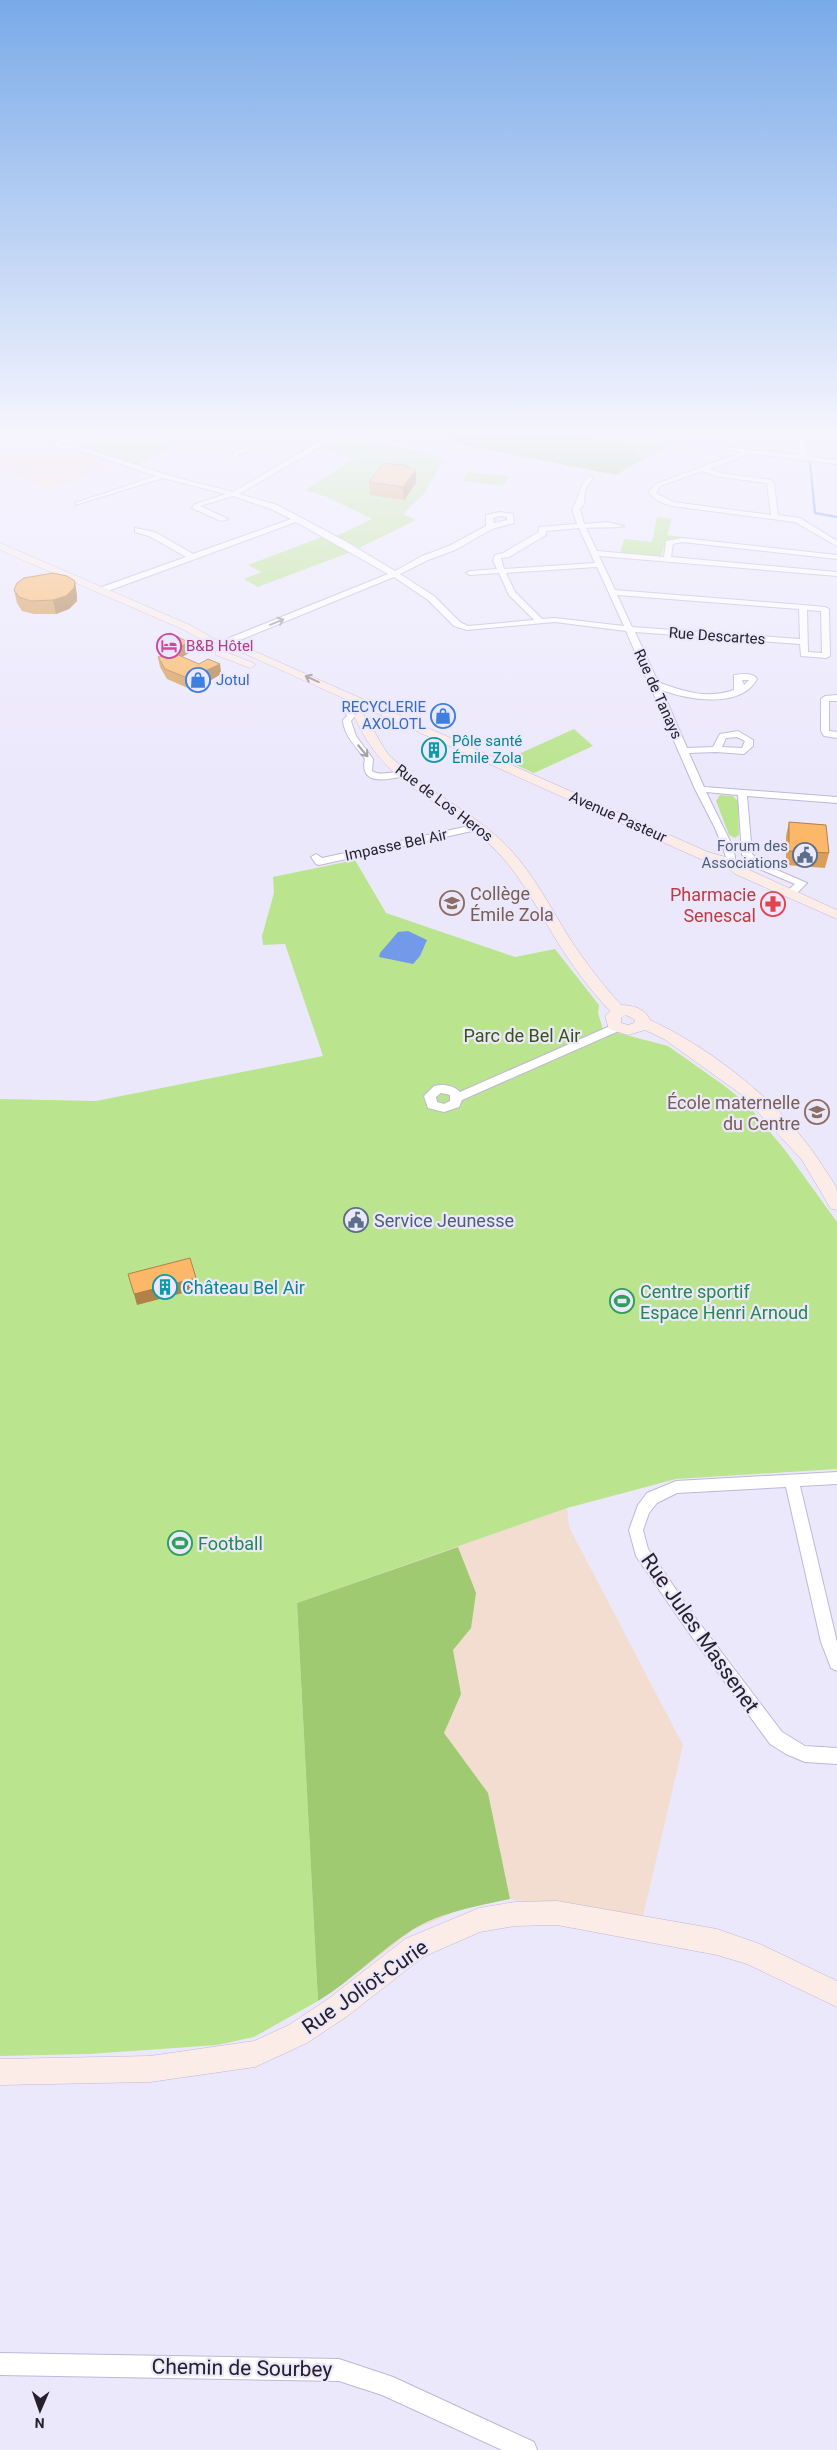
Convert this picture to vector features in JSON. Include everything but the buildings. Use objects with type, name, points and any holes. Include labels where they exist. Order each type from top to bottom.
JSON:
[{"type":"main road","points":[[0,546],[186,627],[212,641],[208,644],[208,648],[220,653],[230,651],[234,643]]},
{"type":"main road","name":"Avenue Pasteur","points":[[212,641],[221,638],[234,643],[392,715],[398,720],[703,855],[731,863],[740,871],[837,915]]},
{"type":"main road","name":"Avenue Pasteur","points":[[220,653],[360,716],[380,721],[398,720]]},
{"type":"main road","points":[[349,710],[353,704],[370,705]]},
{"type":"main road","name":"Rue de Los Heros","points":[[360,716],[365,731],[377,750],[401,774],[418,788],[478,827],[499,846],[523,873],[616,1019]]},
{"type":"main road","points":[[365,731],[367,727],[380,721]]},
{"type":"main road","points":[[616,1019],[633,1011],[641,1016],[643,1023],[669,1034],[748,1091],[777,1120],[808,1156],[837,1204]]},
{"type":"main road","name":"Rue Joliot-Curie","points":[[0,2072],[150,2069],[255,2054],[298,2034],[337,2008],[414,1948],[479,1920],[515,1914],[557,1913],[716,1942],[751,1953],[837,1994]]},
{"type":"street","points":[[168,543],[192,557]]},
{"type":"street","points":[[102,590],[230,543]]},
{"type":"street","points":[[340,543],[395,574]]},
{"type":"street","points":[[234,643],[395,574],[423,560],[440,559],[453,552],[452,548],[460,543]]},
{"type":"street","points":[[526,543],[506,556],[498,557],[501,571],[512,592],[539,620]]},
{"type":"street","name":"Rue de Tanays","points":[[590,543],[656,684],[683,751],[728,847],[731,863]]},
{"type":"street","points":[[667,560],[669,543]]},
{"type":"street","points":[[712,543],[837,557]]},
{"type":"street","points":[[595,553],[837,574]]},
{"type":"street","points":[[470,573],[600,565]]},
{"type":"street","name":"Rue Descartes","points":[[395,574],[431,598],[457,624],[467,628],[555,620],[579,623],[611,631],[804,645]]},
{"type":"street","points":[[613,592],[837,610]]},
{"type":"street","points":[[803,607],[804,654],[837,657]]},
{"type":"street","points":[[825,608],[826,656]]},
{"type":"street","points":[[656,684],[695,697],[737,693]]},
{"type":"street","points":[[837,698],[825,699],[825,731],[826,734],[837,735]]},
{"type":"street","points":[[349,710],[350,716],[347,720],[347,726],[352,737],[369,759],[367,767],[369,772],[380,777],[401,774]]},
{"type":"street","points":[[683,751],[716,749]]},
{"type":"street","points":[[700,789],[837,800]]},
{"type":"street","points":[[742,792],[747,855],[760,866],[802,883],[790,894]]},
{"type":"street","name":"Impasse Bel Air","points":[[316,857],[319,862],[478,827]]},
{"type":"street","points":[[456,1095],[616,1019]]},
{"type":"street","name":"Rue Jules Massenet","points":[[837,1478],[676,1487],[652,1498],[643,1510],[636,1530],[641,1551],[692,1625],[776,1738],[793,1752],[807,1755],[837,1756]]},
{"type":"street","points":[[792,1482],[829,1642],[837,1663]]},
{"type":"street","name":"Chemin de Sourbey","points":[[0,2364],[339,2370],[385,2384],[526,2450]]},
{"type":"shaded area","points":[[567,1508],[569,1527],[683,1745],[643,1916],[510,1899],[462,1909],[413,1930],[334,1991],[318,2001],[297,1603]]},
{"type":"green space","points":[[305,543],[334,543],[351,552],[258,587],[244,579],[261,572],[248,565]]},
{"type":"green space","points":[[350,543],[368,543],[359,548]]},
{"type":"green space","points":[[623,543],[665,543],[661,556],[620,553]]},
{"type":"green space","points":[[574,729],[593,746],[534,773],[505,760]]},
{"type":"green space","points":[[720,795],[733,796],[738,801],[739,835],[735,838],[729,835],[716,801]]},
{"type":"green space","name":"Parc de Bel Air","points":[[355,860],[386,913],[515,957],[555,949],[599,1005],[598,1013],[603,1029],[668,1046],[747,1104],[785,1150],[837,1222],[837,1469],[676,1479],[567,1508],[297,1603],[318,2001],[254,2037],[217,2045],[89,2054],[0,2056],[0,1099],[96,1101],[323,1056],[285,944],[263,945],[262,936],[274,893],[273,877]]},
{"type":"green space","points":[[458,1547],[476,1593],[471,1628],[453,1650],[461,1694],[444,1733],[488,1793],[510,1899],[460,1910],[423,1924],[400,1938],[318,2001],[297,1603]]},
{"type":"water","points":[[408,931],[427,940],[420,956],[413,964],[379,957],[380,953],[398,932]]},
{"type":"place","name":"B&B Hôtel","points":[[169,646]]},
{"type":"place","name":"Jotul","points":[[198,680]]},
{"type":"place","name":"RECYCLERIE AXOLOTL","points":[[443,716]]},
{"type":"place","name":"Pôle santé Émile Zola","points":[[434,750]]},
{"type":"place","name":"Forum des Associations","points":[[805,855]]},
{"type":"place","name":"Collège Émile Zola","points":[[452,903]]},
{"type":"place","name":"Pharmacie Senescal","points":[[773,904]]},
{"type":"place","name":"École maternelle du Centre","points":[[817,1112]]},
{"type":"place","name":"Service Jeunesse","points":[[356,1220]]},
{"type":"place","name":"Château Bel Air","points":[[165,1287]]},
{"type":"place","name":"Centre sportif Espace Henri Arnoud","points":[[622,1301]]},
{"type":"place","name":"Football","points":[[180,1543]]}]
